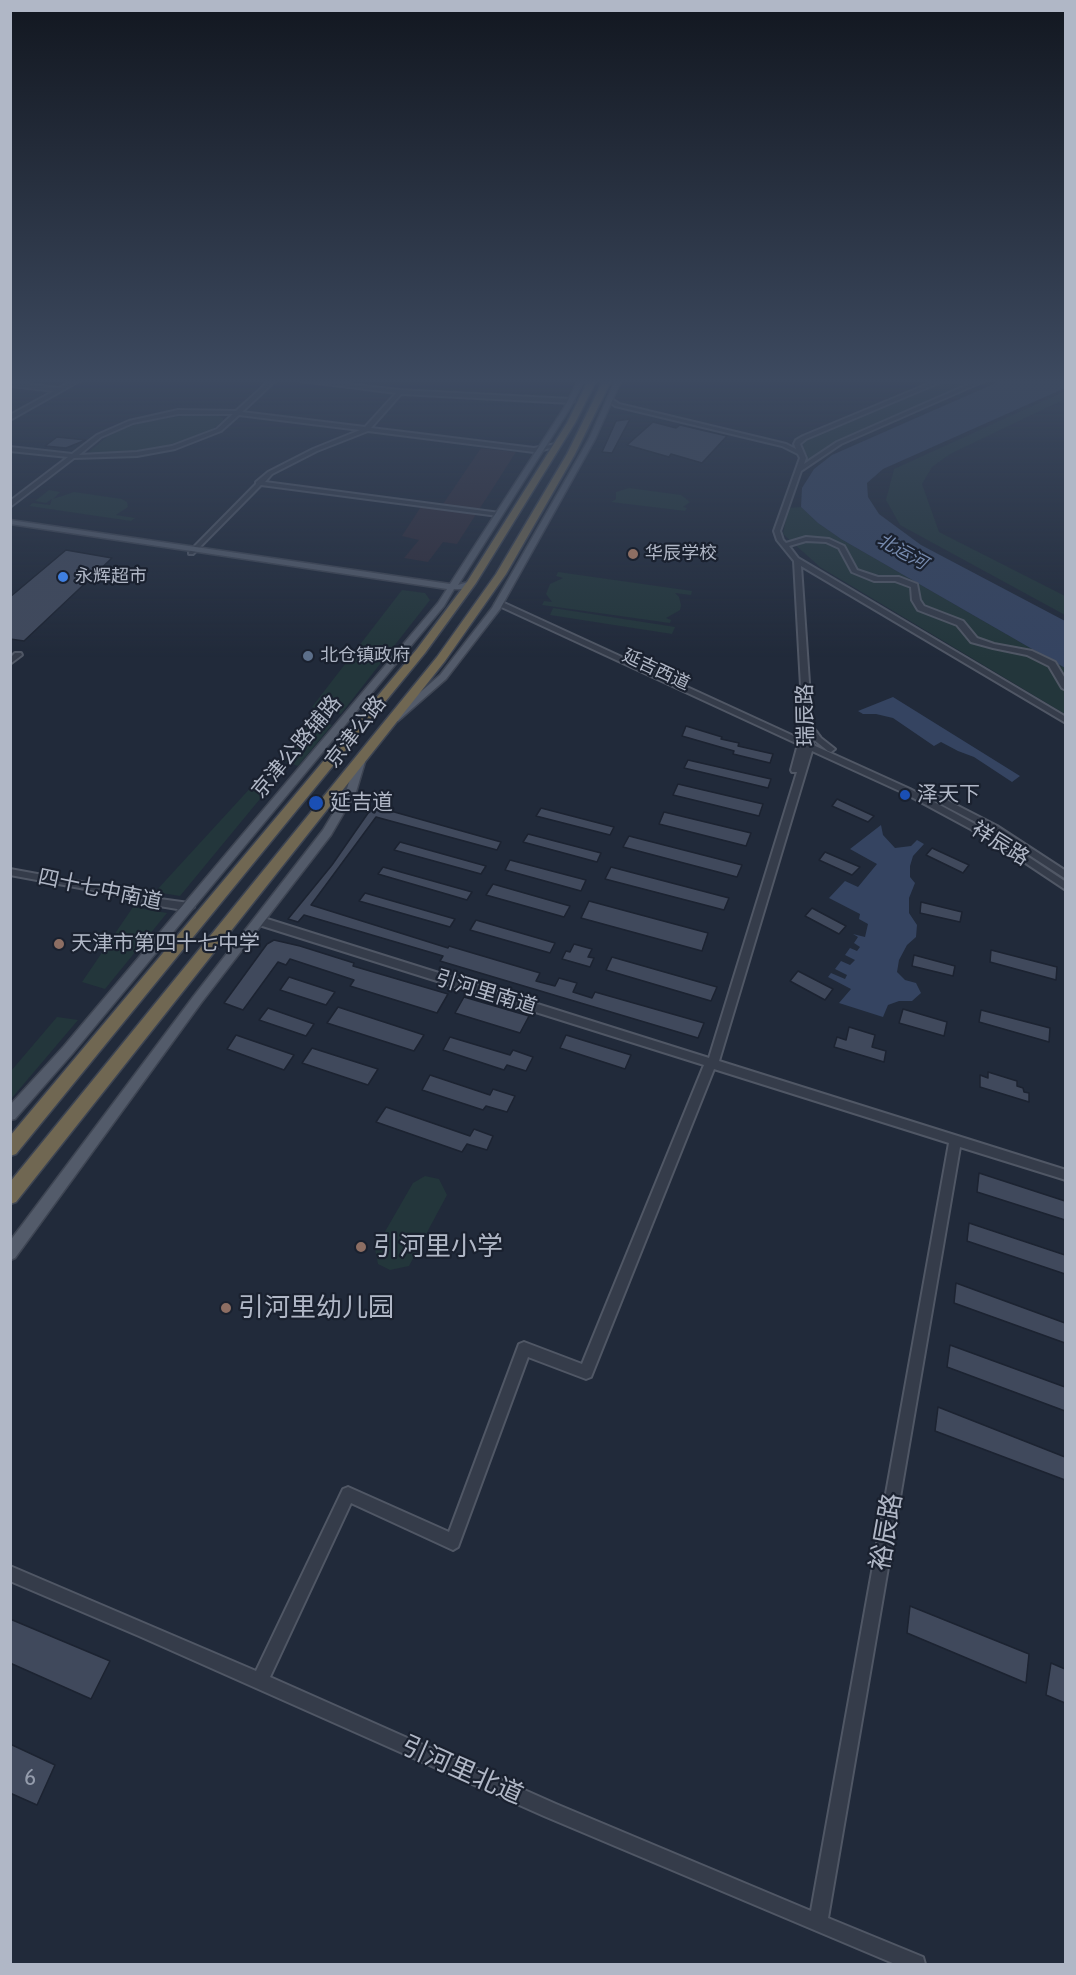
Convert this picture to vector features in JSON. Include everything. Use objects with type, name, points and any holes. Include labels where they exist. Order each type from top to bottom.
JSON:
[{"type":"highway","name":"京津公路","points":[[10,1149],[386,694],[471,583],[540,473]]},
{"type":"highway","name":"京津公路","points":[[10,1196],[441,659],[501,574],[561,473]]},
{"type":"main road","name":"京津公路辅路","points":[[10,1115],[329,740],[450,589],[525,473]]},
{"type":"main road","points":[[390,724],[443,677],[501,601],[572,473]]},
{"type":"main road","points":[[10,522],[450,589],[471,583]]},
{"type":"main road","points":[[10,526],[193,551]]},
{"type":"main road","points":[[450,589],[456,596],[454,607]]},
{"type":"main road","points":[[325,766],[329,740]]},
{"type":"main road","points":[[10,1253],[190,1009],[260,921],[345,805],[360,762]]},
{"type":"street","points":[[10,506],[51,473]]},
{"type":"street","points":[[193,551],[270,473]]},
{"type":"street","points":[[793,475],[778,528],[779,537],[794,559]]},
{"type":"street","points":[[793,475],[774,531],[777,540],[794,559],[1065,721]]},
{"type":"street","points":[[258,483],[498,514]]},
{"type":"street","points":[[785,545],[806,539],[826,540],[842,547],[854,571],[877,579],[896,579],[914,586],[921,608],[960,623],[974,640],[1029,653],[1052,664],[1065,688]]},
{"type":"street","name":"瑞辰路","points":[[260,1681],[348,1494],[453,1542],[524,1349],[586,1372],[710,1064],[806,737],[794,559]]},
{"type":"street","name":"延吉西道","points":[[501,601],[806,737]]},
{"type":"street","points":[[10,662],[18,655]]},
{"type":"street","points":[[806,737],[818,740],[828,752]]},
{"type":"street","name":"祥辰路","points":[[806,737],[828,752],[952,814],[1028,860],[1065,887]]},
{"type":"street","name":"祥辰路","points":[[828,752],[916,788],[984,823],[1065,876]]},
{"type":"street","name":"四十七中南道","points":[[10,872],[125,893],[136,899],[189,907]]},
{"type":"street","name":"引河里南道","points":[[260,921],[1065,1175]]},
{"type":"street","name":"裕辰路","points":[[818,1923],[955,1140]]},
{"type":"street","name":"引河里北道","points":[[10,1573],[550,1810],[916,1965]]},
{"type":"shaded area","points":[[464,473],[502,473],[457,544],[443,542],[428,562],[404,558],[419,540],[402,536],[422,505],[441,507]]},
{"type":"green space","points":[[893,473],[928,473],[922,484],[939,532],[1065,596],[1065,615],[900,525],[886,500]]},
{"type":"green space","points":[[629,488],[681,495],[690,502],[683,507],[687,508],[685,511],[611,502],[616,499],[616,492]]},
{"type":"green space","points":[[49,490],[60,492],[53,499],[74,492],[122,499],[127,502],[128,507],[116,515],[135,518],[131,521],[29,506],[33,503],[50,505],[52,499],[46,503],[35,501]]},
{"type":"green space","points":[[801,507],[818,523],[841,539],[1065,668],[1065,714],[820,567],[783,534],[788,508]]},
{"type":"green space","points":[[558,572],[692,591],[691,595],[675,593],[681,605],[680,610],[666,618],[671,620],[670,623],[542,605],[544,601],[552,602],[546,594],[550,584],[563,578],[556,576]]},
{"type":"green space","points":[[402,590],[425,593],[430,600],[341,714],[312,707]]},
{"type":"green space","points":[[553,608],[675,627],[672,634],[550,615]]},
{"type":"green space","points":[[311,721],[332,725],[298,766],[278,760]]},
{"type":"green space","points":[[254,784],[269,788],[180,896],[155,892]]},
{"type":"green space","points":[[133,907],[167,913],[105,989],[82,982]]},
{"type":"green space","points":[[57,1017],[78,1020],[11,1099],[11,1071]]},
{"type":"green space","points":[[425,1176],[439,1179],[447,1195],[409,1266],[390,1270],[378,1264],[375,1249],[413,1183]]},
{"type":"water","name":"北运河","points":[[811,473],[878,473],[867,483],[868,497],[879,514],[921,545],[1065,621],[1065,668],[841,539],[818,523],[801,507],[802,488]]},
{"type":"water","points":[[893,697],[1020,776],[1012,782],[974,757],[941,742],[934,746],[893,718],[863,714],[858,711]]},
{"type":"water","points":[[881,825],[883,835],[895,848],[911,846],[917,840],[924,844],[913,856],[910,866],[910,877],[915,883],[909,898],[909,913],[917,925],[916,937],[907,945],[899,960],[897,972],[905,980],[916,983],[921,993],[912,1001],[899,1001],[888,1005],[883,1017],[839,1003],[851,989],[828,977],[831,973],[845,979],[847,975],[835,969],[841,961],[850,965],[855,960],[845,955],[850,948],[857,951],[860,947],[854,943],[858,937],[853,934],[865,937],[868,924],[859,919],[860,914],[829,898],[845,881],[858,887],[877,864],[850,849]]},
{"type":"building","name":"永辉超市","points":[[66,550],[112,558],[24,641],[10,639],[10,597]]},
{"type":"building","points":[[686,726],[739,743],[738,746],[773,754],[770,763],[733,754],[734,751],[682,736]]},
{"type":"building","points":[[688,760],[771,779],[768,788],[684,768]]},
{"type":"building","points":[[678,784],[763,804],[759,816],[673,795]]},
{"type":"building","points":[[837,799],[874,816],[868,822],[832,806]]},
{"type":"building","points":[[373,806],[501,842],[497,850],[376,817],[311,905],[448,948],[449,946],[540,973],[536,981],[555,986],[559,978],[577,983],[573,992],[592,998],[595,992],[704,1023],[698,1038],[440,961],[443,956],[304,915],[298,922],[288,919],[332,865]]},
{"type":"building","points":[[541,808],[614,827],[610,835],[536,816]]},
{"type":"building","points":[[664,812],[751,833],[746,846],[659,824]]},
{"type":"building","points":[[528,834],[601,853],[597,862],[523,842]]},
{"type":"building","points":[[629,836],[742,865],[737,877],[623,847]]},
{"type":"building","points":[[400,842],[486,866],[481,874],[394,850]]},
{"type":"building","points":[[932,848],[969,865],[963,873],[926,855]]},
{"type":"building","points":[[825,852],[860,867],[852,875],[819,860]]},
{"type":"building","points":[[510,860],[586,880],[581,891],[505,870]]},
{"type":"building","points":[[383,867],[472,892],[467,900],[378,874]]},
{"type":"building","points":[[611,867],[729,898],[724,910],[605,879]]},
{"type":"building","points":[[493,884],[570,906],[564,917],[486,895]]},
{"type":"building","points":[[365,893],[455,919],[450,927],[359,901]]},
{"type":"building","points":[[589,901],[708,933],[702,951],[581,918]]},
{"type":"building","points":[[921,902],[962,912],[960,922],[920,913]]},
{"type":"building","points":[[812,908],[846,926],[839,934],[805,916]]},
{"type":"building","points":[[476,920],[555,943],[550,953],[470,930]]},
{"type":"building","points":[[274,940],[300,946],[354,963],[353,966],[448,994],[437,1013],[350,986],[354,980],[290,959],[286,965],[278,962],[243,1010],[224,1003],[267,944]]},
{"type":"building","points":[[574,944],[592,949],[588,957],[594,958],[590,967],[562,959],[566,951],[570,952]]},
{"type":"building","points":[[991,950],[1057,967],[1056,980],[990,962]]},
{"type":"building","points":[[914,955],[955,966],[953,976],[912,966]]},
{"type":"building","points":[[612,957],[717,987],[711,1001],[606,970]]},
{"type":"building","points":[[798,971],[833,989],[825,1000],[790,981]]},
{"type":"building","points":[[289,977],[335,992],[326,1005],[280,990]]},
{"type":"building","points":[[464,997],[529,1016],[520,1033],[455,1013]]},
{"type":"building","points":[[338,1007],[424,1035],[414,1051],[327,1023]]},
{"type":"building","points":[[268,1008],[314,1024],[306,1036],[259,1020]]},
{"type":"building","points":[[903,1009],[947,1022],[944,1036],[899,1023]]},
{"type":"building","points":[[981,1010],[1050,1028],[1049,1042],[979,1022]]},
{"type":"building","points":[[849,1027],[875,1035],[872,1047],[886,1051],[884,1062],[834,1047],[837,1037],[846,1040]]},
{"type":"building","points":[[236,1035],[294,1055],[284,1070],[227,1049]]},
{"type":"building","points":[[566,1035],[631,1055],[625,1069],[560,1048]]},
{"type":"building","points":[[450,1037],[510,1055],[513,1050],[533,1057],[526,1071],[507,1065],[504,1070],[443,1050]]},
{"type":"building","points":[[312,1048],[378,1069],[368,1085],[302,1063]]},
{"type":"building","points":[[988,1072],[1017,1081],[1017,1086],[1029,1093],[1029,1102],[980,1087],[980,1075],[988,1078]]},
{"type":"building","points":[[430,1075],[490,1095],[493,1089],[515,1096],[507,1112],[486,1106],[483,1110],[422,1090]]},
{"type":"building","points":[[386,1107],[470,1136],[474,1129],[493,1136],[487,1150],[467,1144],[462,1152],[376,1122]]},
{"type":"building","points":[[979,1173],[1065,1201],[1065,1220],[977,1192]]},
{"type":"building","points":[[969,1223],[1065,1255],[1065,1274],[967,1241]]},
{"type":"building","points":[[956,1283],[1065,1323],[1065,1343],[954,1303]]},
{"type":"building","points":[[950,1345],[1065,1387],[1065,1411],[947,1367]]},
{"type":"building","points":[[938,1407],[1065,1457],[1065,1480],[935,1431]]},
{"type":"building","points":[[910,1606],[1029,1654],[1026,1683],[907,1633]]},
{"type":"building","points":[[10,1619],[110,1661],[91,1699],[10,1663]]},
{"type":"building","points":[[1051,1663],[1065,1669],[1065,1703],[1046,1695]]},
{"type":"building","points":[[10,1744],[55,1765],[37,1805],[10,1793]]},
{"type":"place","name":"华辰学校","points":[[633,554]]},
{"type":"place","name":"永辉超市","points":[[63,577]]},
{"type":"place","name":"北仓镇政府","points":[[308,656]]},
{"type":"place","name":"泽天下","points":[[905,795]]},
{"type":"place","name":"延吉道","points":[[316,803]]},
{"type":"place","name":"天津市第四十七中学","points":[[59,944]]},
{"type":"place","name":"引河里小学","points":[[361,1247]]},
{"type":"place","name":"引河里幼儿园","points":[[226,1308]]}]
